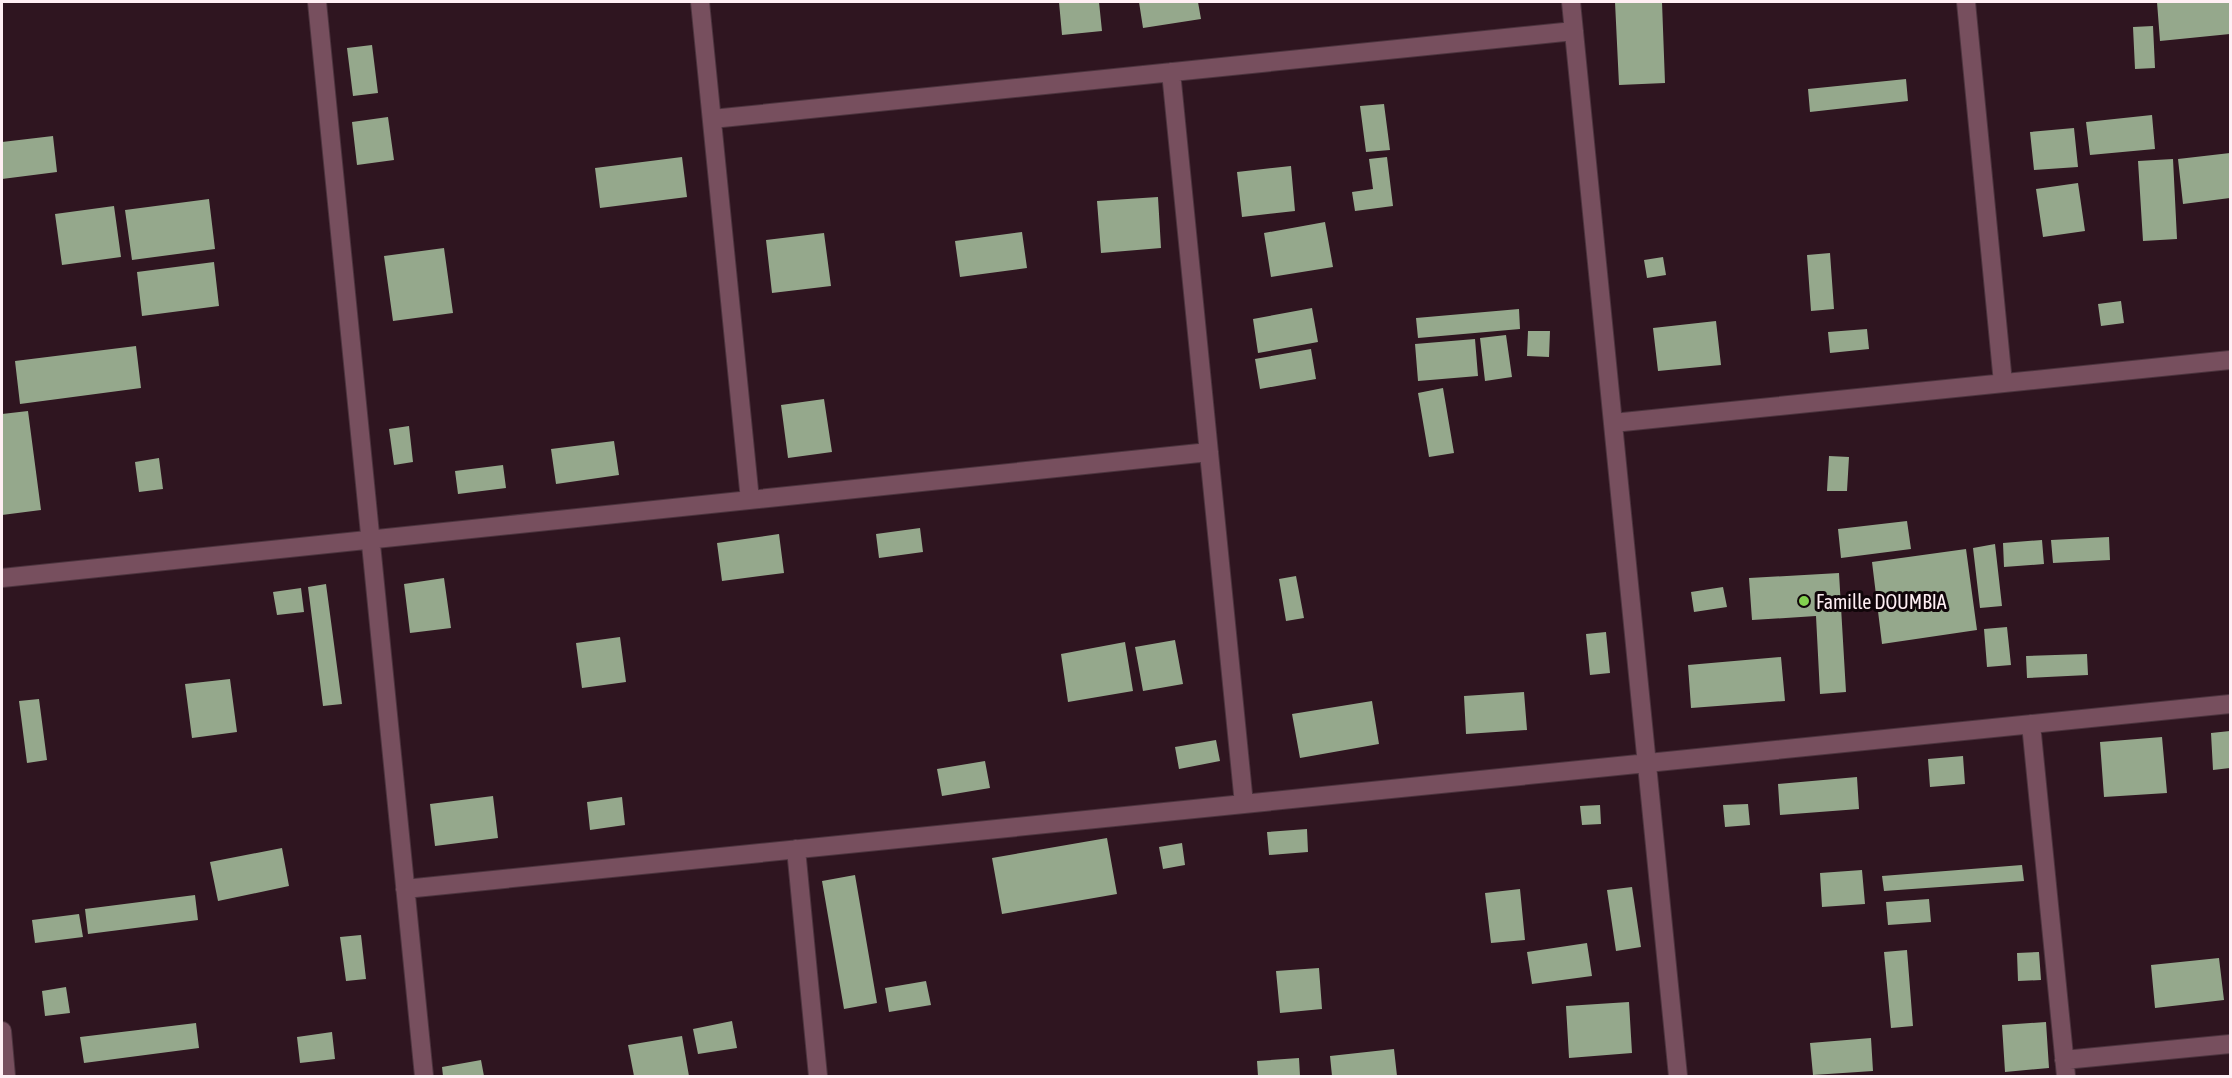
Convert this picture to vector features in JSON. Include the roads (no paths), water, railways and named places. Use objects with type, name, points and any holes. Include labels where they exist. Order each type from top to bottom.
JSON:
[{"type":"street","points":[[317,2],[424,1077]]},
{"type":"street","points":[[700,2],[750,500]]},
{"type":"street","points":[[1571,2],[1678,1077]]},
{"type":"street","points":[[1966,2],[2003,383]]},
{"type":"street","points":[[712,119],[1574,31]]},
{"type":"street","points":[[1171,72],[1244,804]]},
{"type":"street","points":[[1613,423],[2230,360]]},
{"type":"street","points":[[2,578],[1209,452]]},
{"type":"street","points":[[405,889],[2230,704]]},
{"type":"street","points":[[2031,724],[2065,1069],[2230,1044]]},
{"type":"street","points":[[796,849],[818,1077]]},
{"type":"street","points":[[2,1031],[6,1077]]},
{"type":"place","name":"Famille DOUMBIA","points":[[1804,601]]}]
